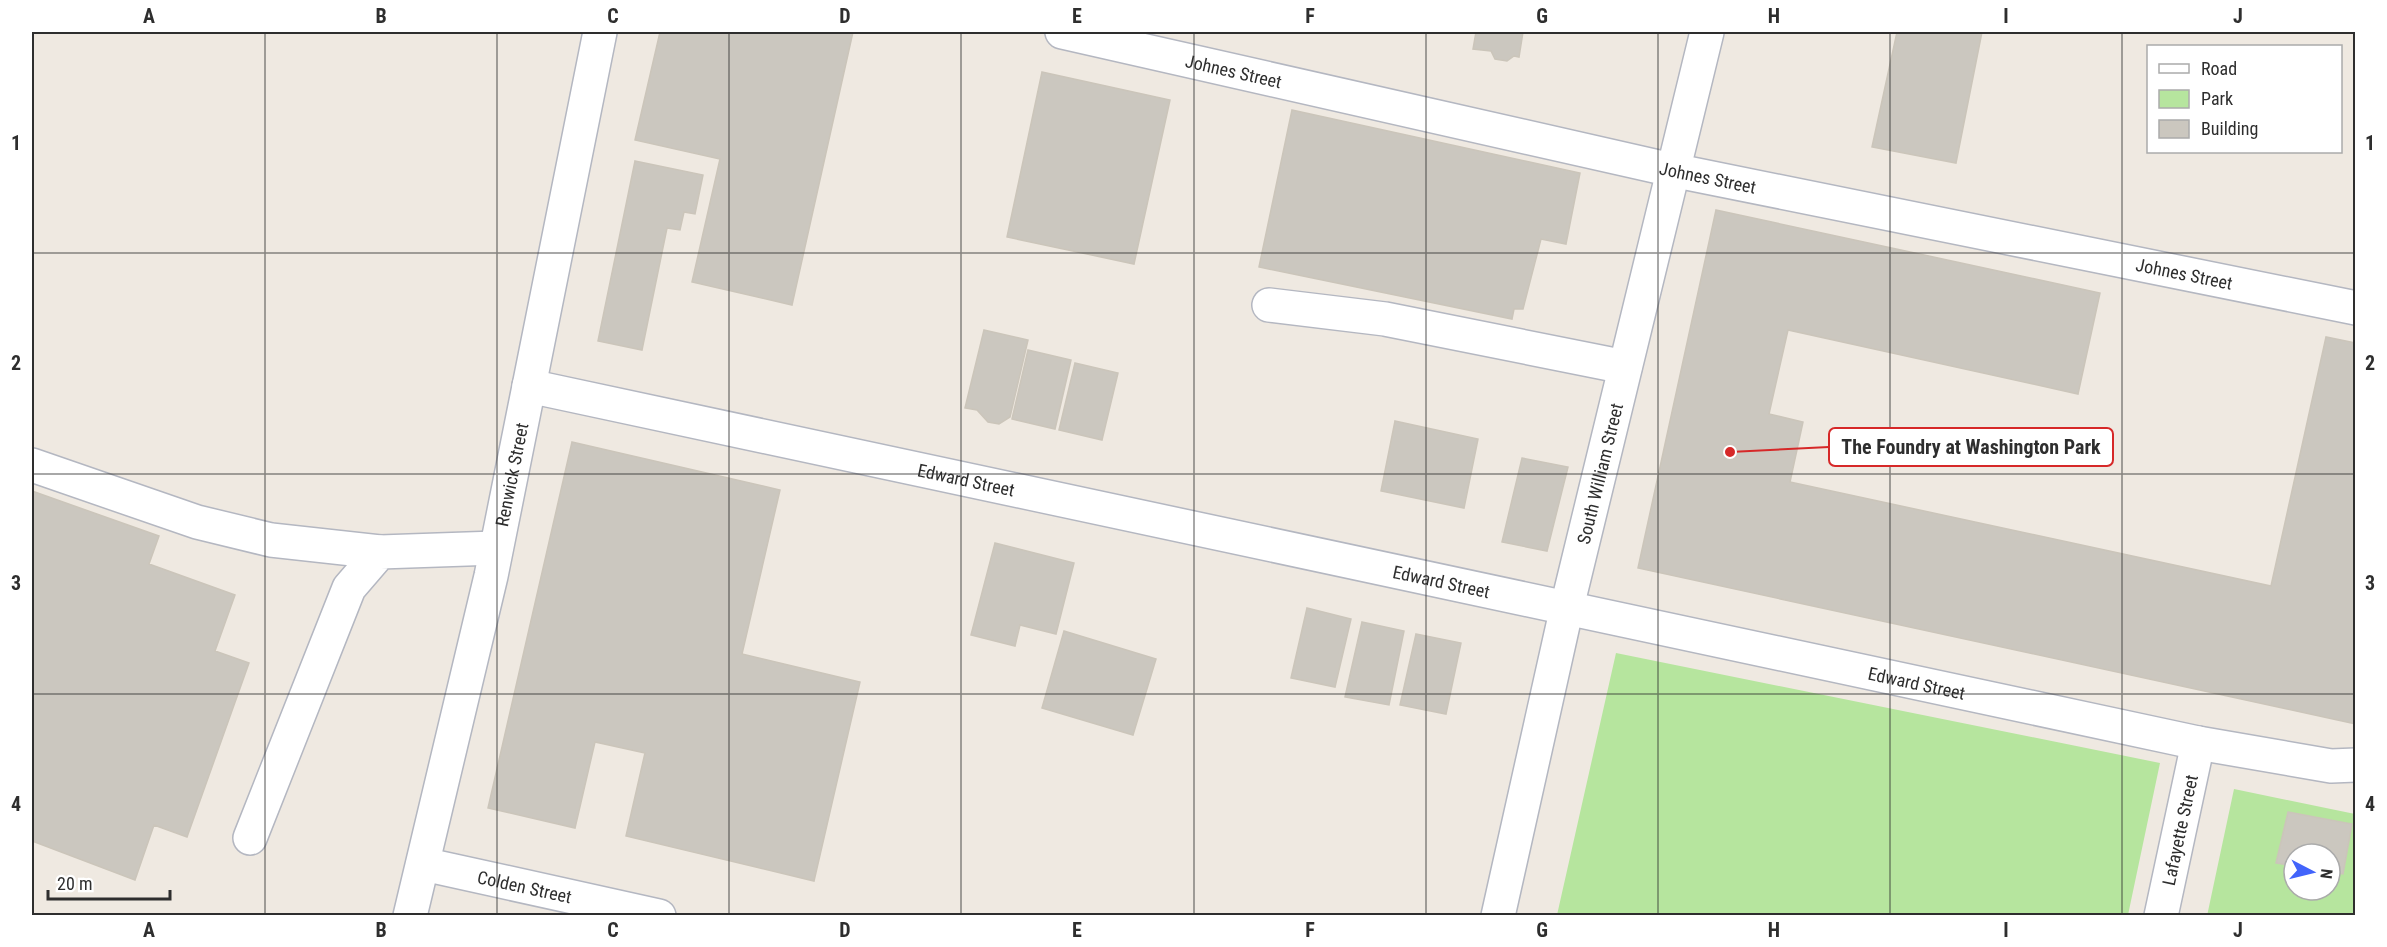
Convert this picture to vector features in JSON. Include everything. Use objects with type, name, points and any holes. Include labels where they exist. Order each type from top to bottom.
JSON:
[{"type":"street","name":"Renwick Street","points":[[410,915],[496,548],[600,32]]},
{"type":"street","name":"Johnes Street","points":[[1062,32],[1672,170],[2355,308]]},
{"type":"street","name":"South William Street","points":[[1498,915],[1567,607],[1707,32]]},
{"type":"street","points":[[1269,305],[1385,319],[1625,367]]},
{"type":"street","name":"Edward Street","points":[[529,386],[2198,743],[2331,766],[2355,765]]},
{"type":"street","points":[[32,465],[197,522],[271,540],[380,552],[496,548]]},
{"type":"street","points":[[250,838],[349,588],[380,552]]},
{"type":"street","name":"Lafayette Street","points":[[2161,915],[2198,743]]},
{"type":"street","name":"Colden Street","points":[[423,864],[659,915]]},
{"type":"green space","points":[[1616,653],[2160,763],[2128,915],[1557,915]]},
{"type":"green space","points":[[2234,789],[2355,814],[2355,915],[2207,916]]},
{"type":"building","points":[[660,32],[853,32],[792,305],[692,282],[720,159],[635,140]]},
{"type":"building","points":[[1476,32],[1523,32],[1519,57],[1514,56],[1507,61],[1495,59],[1491,51],[1473,49]]},
{"type":"building","points":[[1897,32],[1982,32],[1956,163],[1872,147]]},
{"type":"building","points":[[1042,72],[1170,100],[1134,264],[1007,237]]},
{"type":"building","points":[[1292,110],[1580,173],[1566,244],[1541,239],[1523,309],[1514,309],[1512,319],[1259,267]]},
{"type":"building","points":[[635,161],[703,175],[695,214],[684,212],[680,230],[667,228],[642,350],[598,341]]},
{"type":"building","points":[[1716,210],[2100,293],[2078,394],[1788,330],[1769,414],[1803,422],[1790,482],[2271,586],[2326,337],[2356,343],[2356,724],[1638,568]]},
{"type":"building","points":[[984,330],[1028,340],[1010,417],[999,424],[988,422],[977,410],[965,408]]},
{"type":"building","points":[[1028,350],[1071,360],[1055,429],[1012,419]]},
{"type":"building","points":[[1075,363],[1118,373],[1102,440],[1059,430]]},
{"type":"building","points":[[1395,421],[1478,439],[1464,508],[1381,491]]},
{"type":"building","points":[[572,442],[780,490],[742,654],[860,682],[814,881],[626,836],[645,753],[595,742],[575,828],[488,808]]},
{"type":"building","points":[[1522,458],[1568,467],[1547,551],[1502,542]]},
{"type":"building","points":[[32,491],[159,536],[149,564],[235,595],[215,651],[249,663],[187,837],[154,825],[135,880],[32,841]]},
{"type":"building","points":[[995,543],[1074,563],[1056,634],[1020,625],[1015,646],[971,635]]},
{"type":"building","points":[[1307,608],[1351,619],[1335,687],[1291,678]]},
{"type":"building","points":[[1362,622],[1404,631],[1389,705],[1345,697]]},
{"type":"building","points":[[1064,631],[1156,659],[1133,735],[1042,708]]},
{"type":"building","points":[[1416,634],[1461,643],[1446,714],[1400,705]]},
{"type":"building","points":[[2288,812],[2352,824],[2343,874],[2342,842],[2282,842],[2282,864],[2276,863]]},
{"type":"place","name":"The Foundry at Washington Park","points":[[1730,452]]}]
